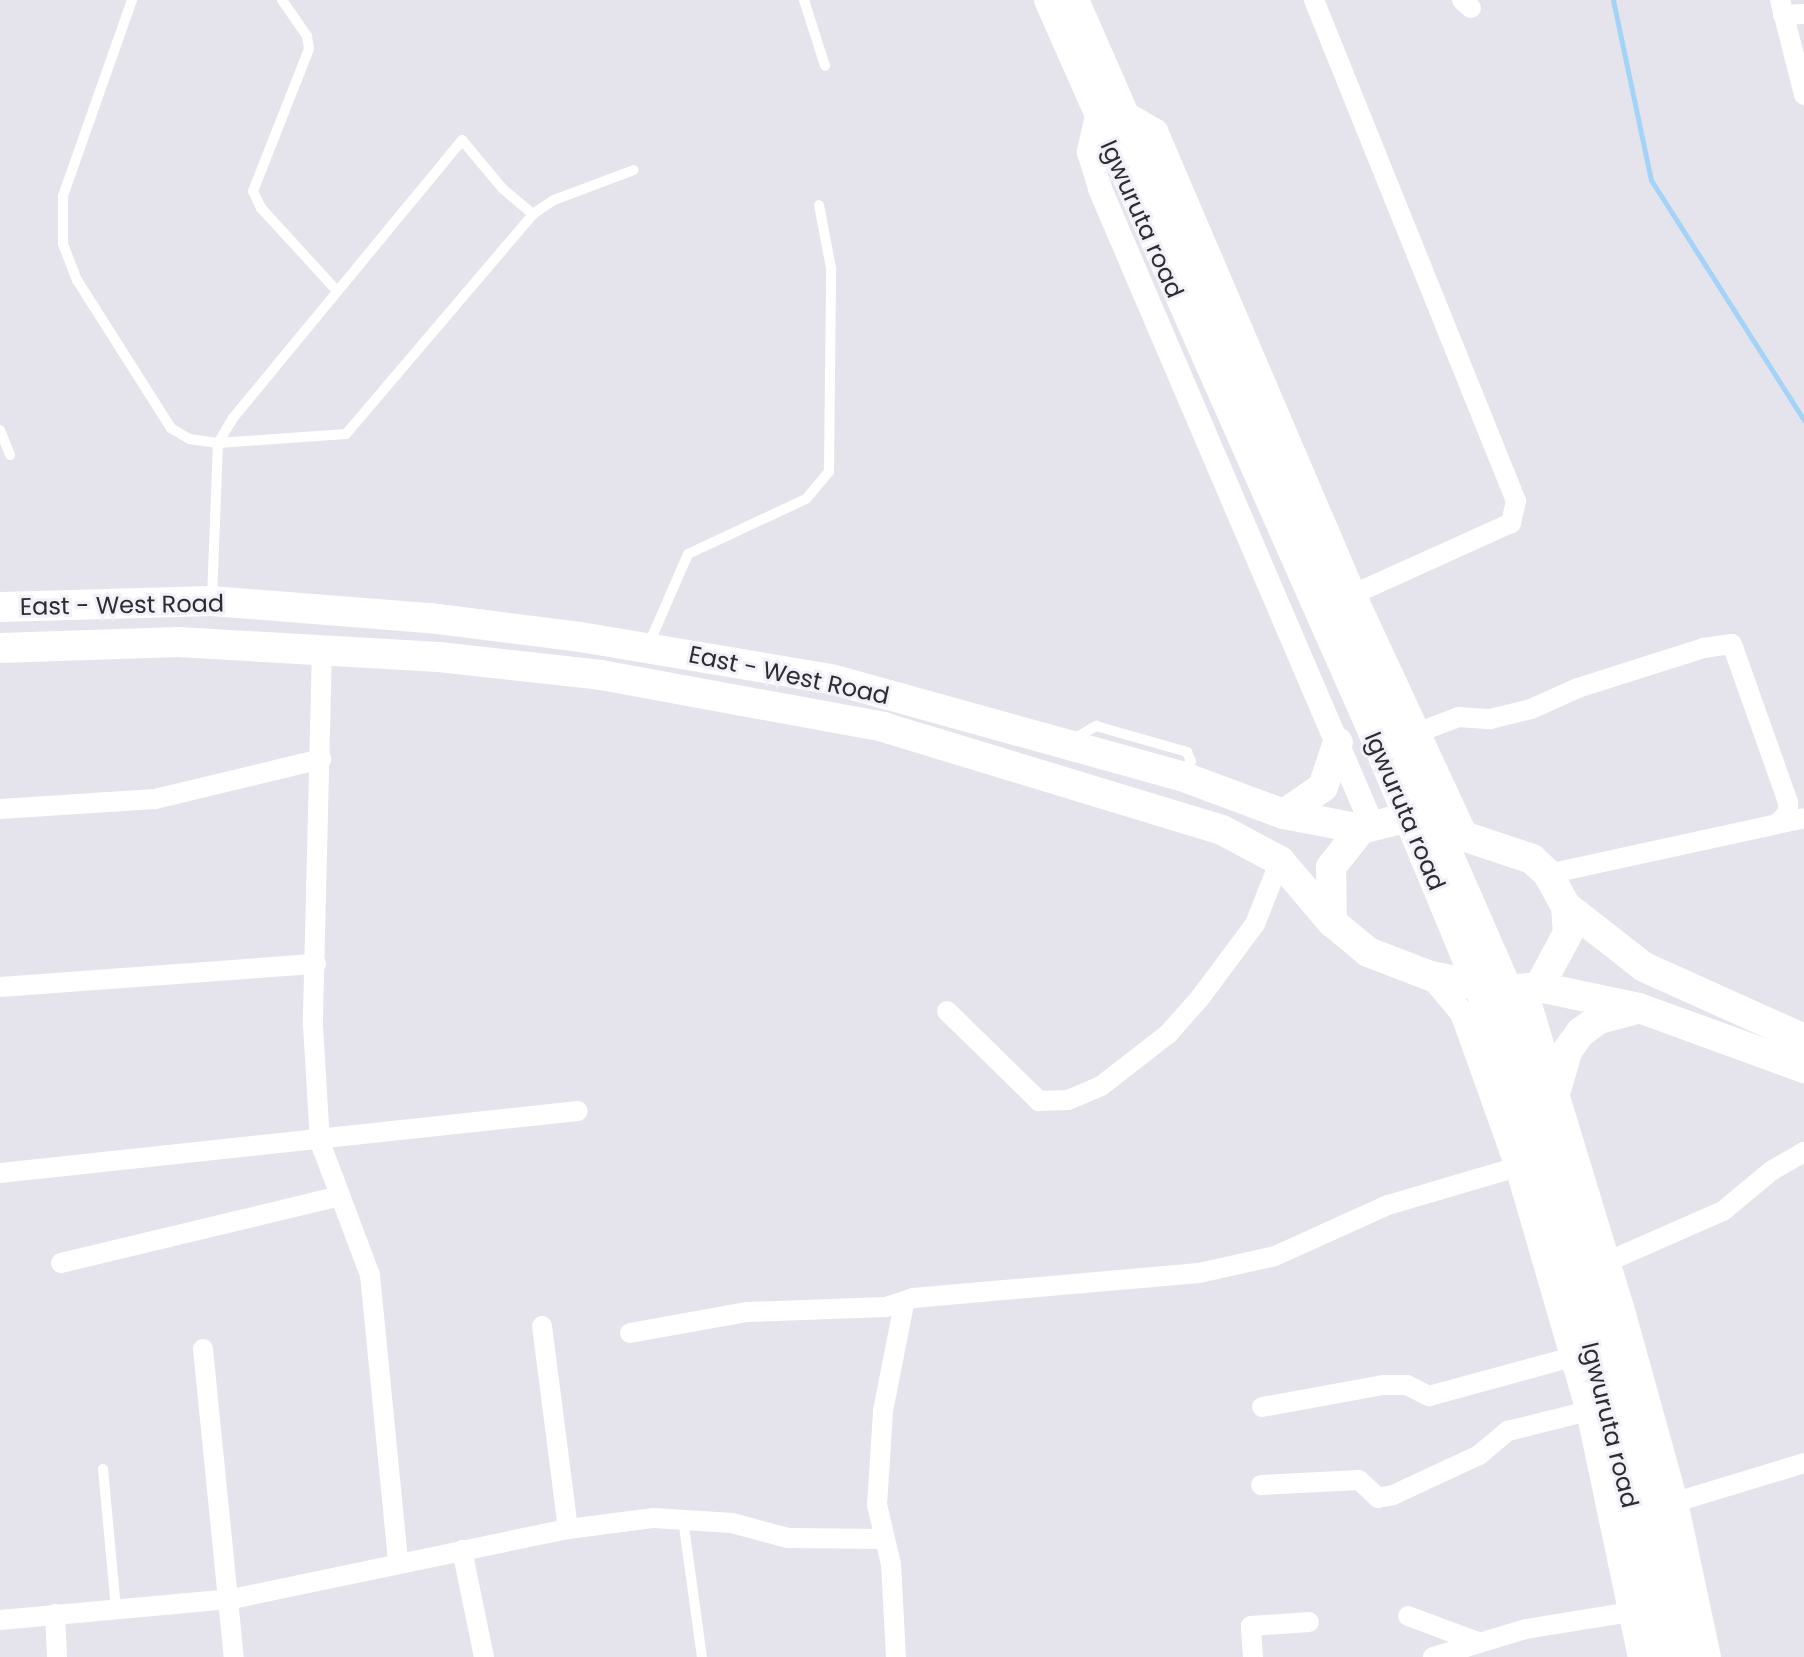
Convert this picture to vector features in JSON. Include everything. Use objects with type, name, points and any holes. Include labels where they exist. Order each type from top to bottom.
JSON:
[{"type":"main road","name":"Igwuruta road","points":[[1048,0],[1108,113],[1362,683],[1575,1249],[1647,1461],[1688,1657]]},
{"type":"main road","name":"Igwuruta road","points":[[1075,0],[1108,113]]},
{"type":"main road","name":"East - West Road","points":[[0,607],[212,601],[430,618],[647,647],[831,679],[1181,776],[1284,814],[1366,827],[1398,820],[1465,833],[1532,859],[1548,874]]},
{"type":"main road","name":"East - West Road","points":[[0,648],[178,642],[322,648],[601,675],[883,727],[1222,830],[1280,861],[1332,922]]},
{"type":"main road","points":[[883,727],[887,695]]},
{"type":"main road","points":[[1284,814],[1323,787],[1338,742]]},
{"type":"main road","points":[[1366,827],[1331,867],[1332,922],[1368,952],[1431,976],[1500,990],[1532,988],[1639,1008],[1804,1068]]},
{"type":"main road","points":[[1548,874],[1566,906],[1644,967],[1804,1039]]},
{"type":"main road","points":[[1532,988],[1568,933],[1566,906]]},
{"type":"main road","points":[[1557,1087],[1567,1051],[1581,1032],[1599,1019],[1639,1008]]},
{"type":"main road","name":"Igwuruta road","points":[[1575,1249],[1663,1657]]},
{"type":"street","points":[[1314,0],[1516,501],[1511,523],[1354,594]]},
{"type":"street","points":[[1781,7],[1804,14]]},
{"type":"street","points":[[1781,7],[1804,95]]},
{"type":"street","points":[[1366,827],[1338,742],[1100,189],[1089,152],[1108,113],[1156,131],[1354,594],[1465,833]]},
{"type":"street","points":[[1419,732],[1459,717],[1490,719],[1531,709],[1606,679],[1703,648],[1732,644],[1788,802],[1788,813],[1779,822]]},
{"type":"street","points":[[322,648],[313,1025],[320,1142],[370,1275],[381,1431],[398,1563]]},
{"type":"street","points":[[0,809],[155,799],[321,759]]},
{"type":"street","points":[[1548,874],[1804,818]]},
{"type":"street","points":[[947,1011],[1039,1101],[1068,1100],[1101,1086],[1168,1034],[1200,998],[1255,924],[1280,861]]},
{"type":"street","points":[[0,987],[316,964]]},
{"type":"street","points":[[1431,976],[1462,1013],[1482,1056],[1517,1167],[1588,1411],[1640,1657]]},
{"type":"street","points":[[1532,988],[1557,1087],[1676,1502],[1709,1657]]},
{"type":"street","points":[[0,1173],[320,1142],[578,1111]]},
{"type":"street","points":[[1609,1261],[1723,1211],[1771,1171],[1804,1152]]},
{"type":"street","points":[[630,1333],[747,1312],[904,1304],[913,1298],[1199,1273],[1275,1256],[1388,1205],[1517,1167]]},
{"type":"street","points":[[61,1263],[340,1196]]},
{"type":"street","points":[[896,1657],[891,1564],[882,1539],[877,1505],[883,1411],[904,1304]]},
{"type":"street","points":[[542,1326],[568,1529]]},
{"type":"street","points":[[203,1349],[232,1599],[234,1657]]},
{"type":"street","points":[[1262,1407],[1383,1385],[1407,1385],[1429,1396],[1573,1357]]},
{"type":"street","points":[[1261,1485],[1359,1480],[1378,1498],[1393,1495],[1479,1455],[1508,1431],[1588,1411]]},
{"type":"street","points":[[1676,1502],[1804,1463]]},
{"type":"street","points":[[0,1620],[232,1599],[568,1529],[683,1519],[732,1523],[788,1538],[882,1539]]},
{"type":"street","points":[[462,1550],[484,1657]]},
{"type":"street","points":[[1433,1657],[1478,1642],[1630,1612]]},
{"type":"street","points":[[55,1614],[57,1657]]},
{"type":"street","points":[[1408,1616],[1478,1642]]},
{"type":"street","points":[[1253,1657],[1251,1626],[1309,1622]]},
{"type":"lane","points":[[132,0],[63,196],[63,244],[77,280],[171,428],[189,439],[218,443],[339,436],[357,426],[533,214],[554,200],[634,170]]},
{"type":"lane","points":[[282,0],[307,36],[309,49],[253,191],[261,208],[337,291]]},
{"type":"lane","points":[[804,0],[825,66]]},
{"type":"lane","points":[[212,601],[218,443],[337,291],[462,140],[503,189],[533,214]]},
{"type":"lane","points":[[647,647],[688,554],[806,499],[829,472],[831,268],[819,205]]},
{"type":"lane","points":[[0,430],[10,455]]},
{"type":"lane","points":[[103,1469],[116,1609]]},
{"type":"lane","points":[[683,1519],[702,1657]]},
{"type":"waterway","points":[[1613,0],[1651,180],[1804,420]]}]
